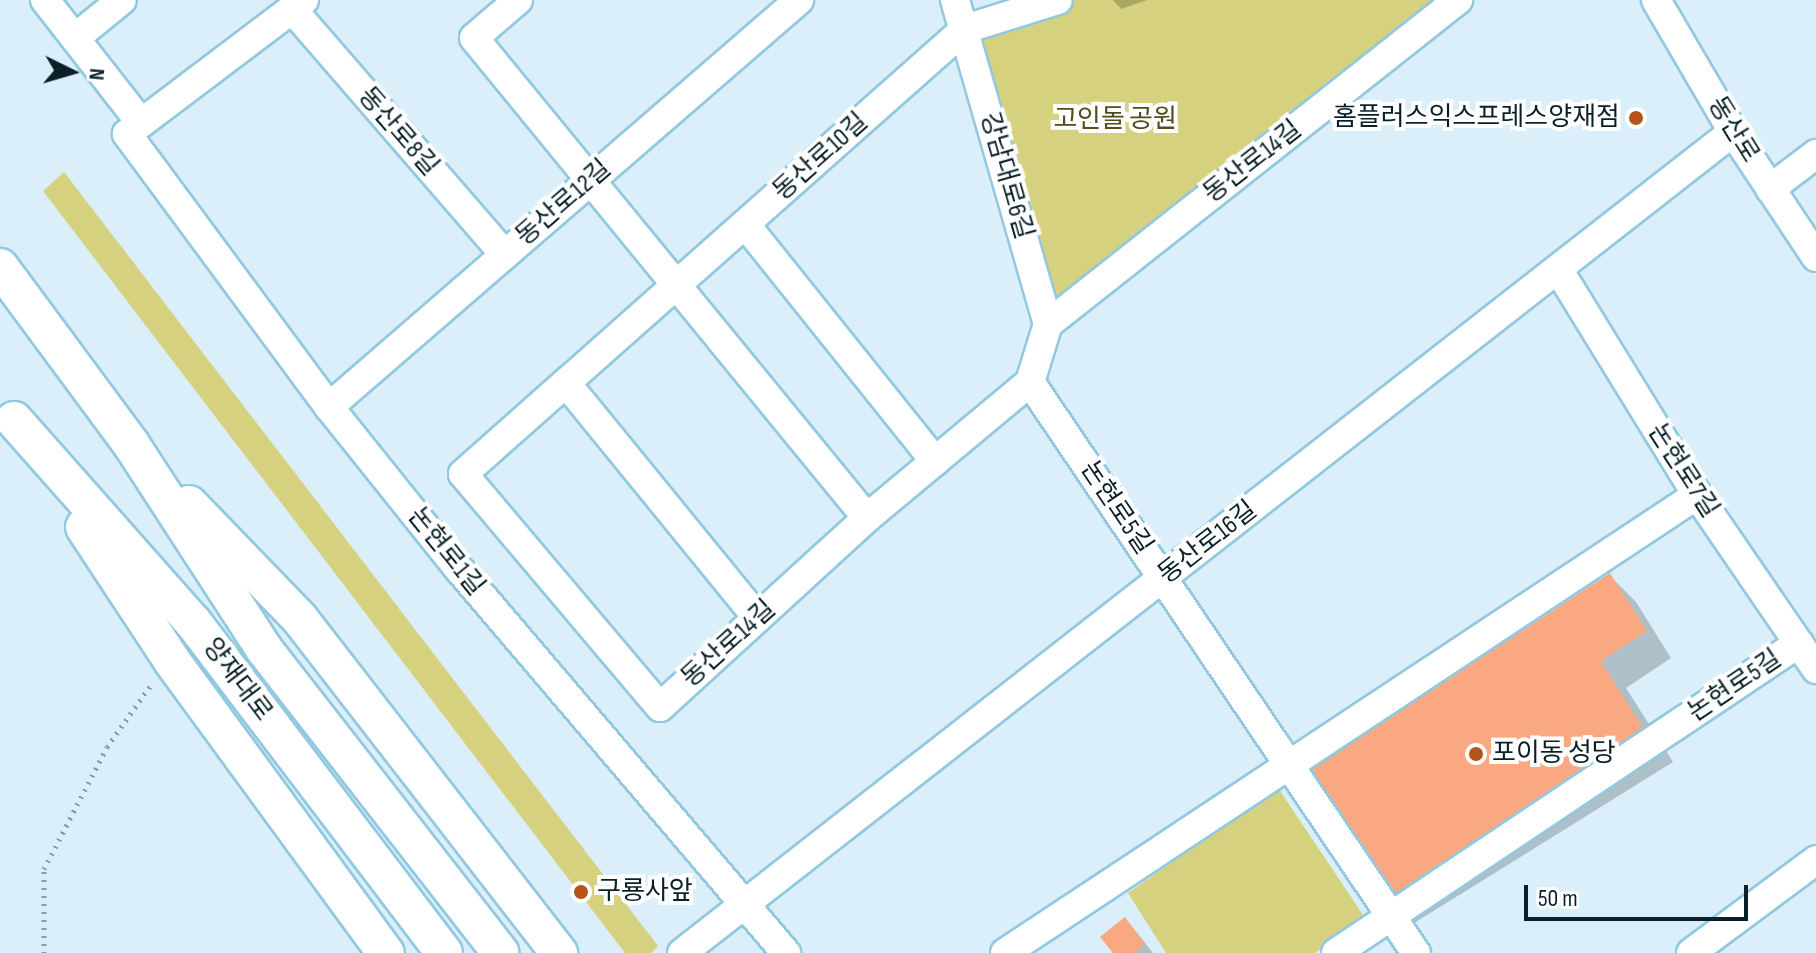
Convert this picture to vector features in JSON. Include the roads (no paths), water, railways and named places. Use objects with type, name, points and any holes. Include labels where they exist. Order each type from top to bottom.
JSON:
[{"type":"main road","name":"양재대로","points":[[0,267],[131,444],[264,649],[501,953]]},
{"type":"main road","name":"양재대로","points":[[7,410],[172,661],[386,953]]},
{"type":"main road","name":"양재대로","points":[[7,410],[193,622],[444,953]]},
{"type":"main road","name":"양재대로","points":[[131,444],[300,619],[559,953]]},
{"type":"street","name":"논현로1길","points":[[45,0],[75,38],[134,129],[329,407],[458,568],[747,902],[786,953]]},
{"type":"street","points":[[75,38],[122,0]]},
{"type":"street","points":[[518,0],[474,38],[867,518]]},
{"type":"street","name":"동산로12길","points":[[329,407],[799,0]]},
{"type":"street","name":"강남대로6길","points":[[955,0],[1048,324]]},
{"type":"street","points":[[965,29],[1058,0]]},
{"type":"street","name":"동산로14길","points":[[1048,324],[1458,0]]},
{"type":"street","name":"동산로","points":[[1656,0],[1733,132],[1816,257]]},
{"type":"street","name":"동산로8길","points":[[134,129],[298,5],[505,255]]},
{"type":"street","name":"동산로10길","points":[[463,474],[965,29]]},
{"type":"street","name":"동산로16길","points":[[682,953],[1733,132]]},
{"type":"street","points":[[1770,189],[1816,154]]},
{"type":"street","points":[[745,224],[935,461]]},
{"type":"street","name":"논현로7길","points":[[1558,269],[1697,495],[1816,669]]},
{"type":"street","points":[[1030,382],[1048,324]]},
{"type":"street","name":"동산로14길","points":[[463,474],[660,707],[867,518],[1030,382]]},
{"type":"street","name":"논현로5길","points":[[1030,382],[1416,953]]},
{"type":"street","points":[[566,383],[758,618]]},
{"type":"street","points":[[1005,953],[1697,495]]},
{"type":"street","name":"논현로5길","points":[[1336,953],[1799,643]]},
{"type":"street","points":[[1691,953],[1816,860]]},
{"type":"place","name":"홈플러스익스프레스양재점","points":[[1636,118]]},
{"type":"place","name":"포이동 성당","points":[[1476,754]]},
{"type":"place","name":"구룡사앞","points":[[581,892]]},
{"type":"park label","name":"고인돌 공원","points":[[1115,120]]}]
